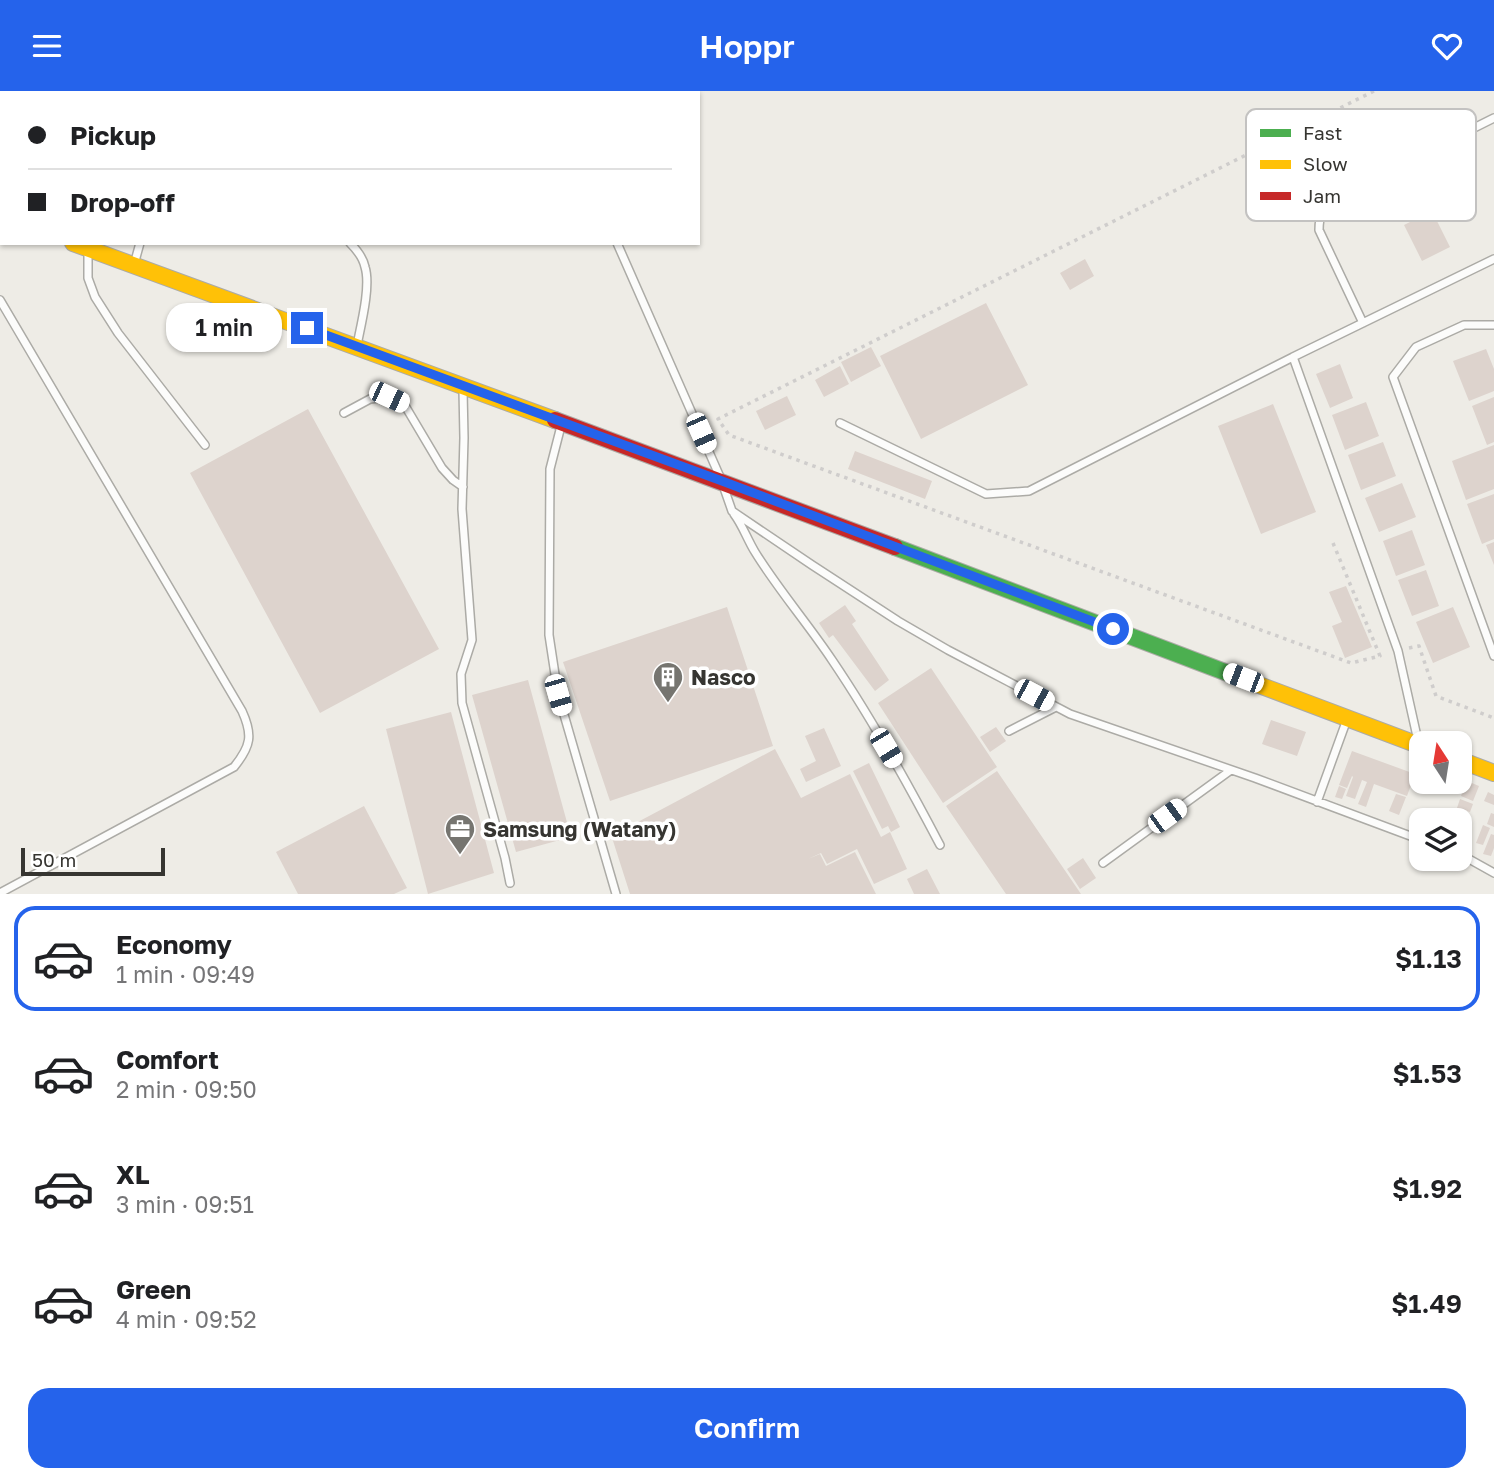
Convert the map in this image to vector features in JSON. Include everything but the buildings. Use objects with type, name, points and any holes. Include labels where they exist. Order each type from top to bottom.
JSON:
[{"type":"street","points":[[83,245],[722,481],[1409,741]]},
{"type":"street","points":[[1472,765],[1494,773]]},
{"type":"lane","points":[[1476,127],[1494,118]]},
{"type":"lane","points":[[1319,221],[1319,230],[1363,323]]},
{"type":"lane","points":[[83,245],[88,278],[95,297],[118,333],[205,445]]},
{"type":"lane","points":[[134,265],[139,245]]},
{"type":"lane","points":[[352,245],[360,253],[366,269],[366,296],[356,347]]},
{"type":"lane","points":[[618,245],[722,481],[732,510],[754,551],[853,692],[940,845]]},
{"type":"lane","points":[[841,423],[986,494],[1029,491],[1494,259]]},
{"type":"lane","points":[[0,300],[242,711],[249,729],[249,742],[244,755],[234,767],[0,893]]},
{"type":"lane","points":[[1494,325],[1464,325],[1416,347],[1392,377],[1494,656]]},
{"type":"lane","points":[[1293,357],[1398,651],[1417,731]]},
{"type":"lane","points":[[463,386],[462,509],[472,640],[461,674],[463,703],[510,883]]},
{"type":"lane","points":[[344,413],[370,399],[389,397],[404,404],[442,468],[463,487]]},
{"type":"lane","points":[[562,422],[550,469],[549,635],[558,695],[616,894]]},
{"type":"lane","points":[[732,510],[898,621],[1070,714],[1409,836]]},
{"type":"lane","points":[[1009,731],[1056,706]]},
{"type":"lane","points":[[1317,802],[1348,718]]},
{"type":"lane","points":[[1103,863],[1231,770]]},
{"type":"lane","points":[[1472,861],[1494,873]]},
{"type":"path","points":[[1338,109],[1374,91]]},
{"type":"path","points":[[1246,155],[718,419],[729,435],[1351,663],[1419,646],[1436,696],[1494,718]]},
{"type":"path","points":[[1333,543],[1380,656]]},
{"type":"traffic: fast","points":[[895,547],[1238,677]]},
{"type":"traffic: slow","points":[[78,245],[555,420]]},
{"type":"traffic: slow","points":[[1238,677],[1409,741]]},
{"type":"traffic: slow","points":[[1472,765],[1494,773]]},
{"type":"traffic: jam","points":[[555,420],[895,547]]},
{"type":"place","name":"Nasco","points":[[668,704]]},
{"type":"place","name":"Samsung (Watany)","points":[[460,856]]},
{"type":"route","points":[[307,328],[1113,629]]}]
